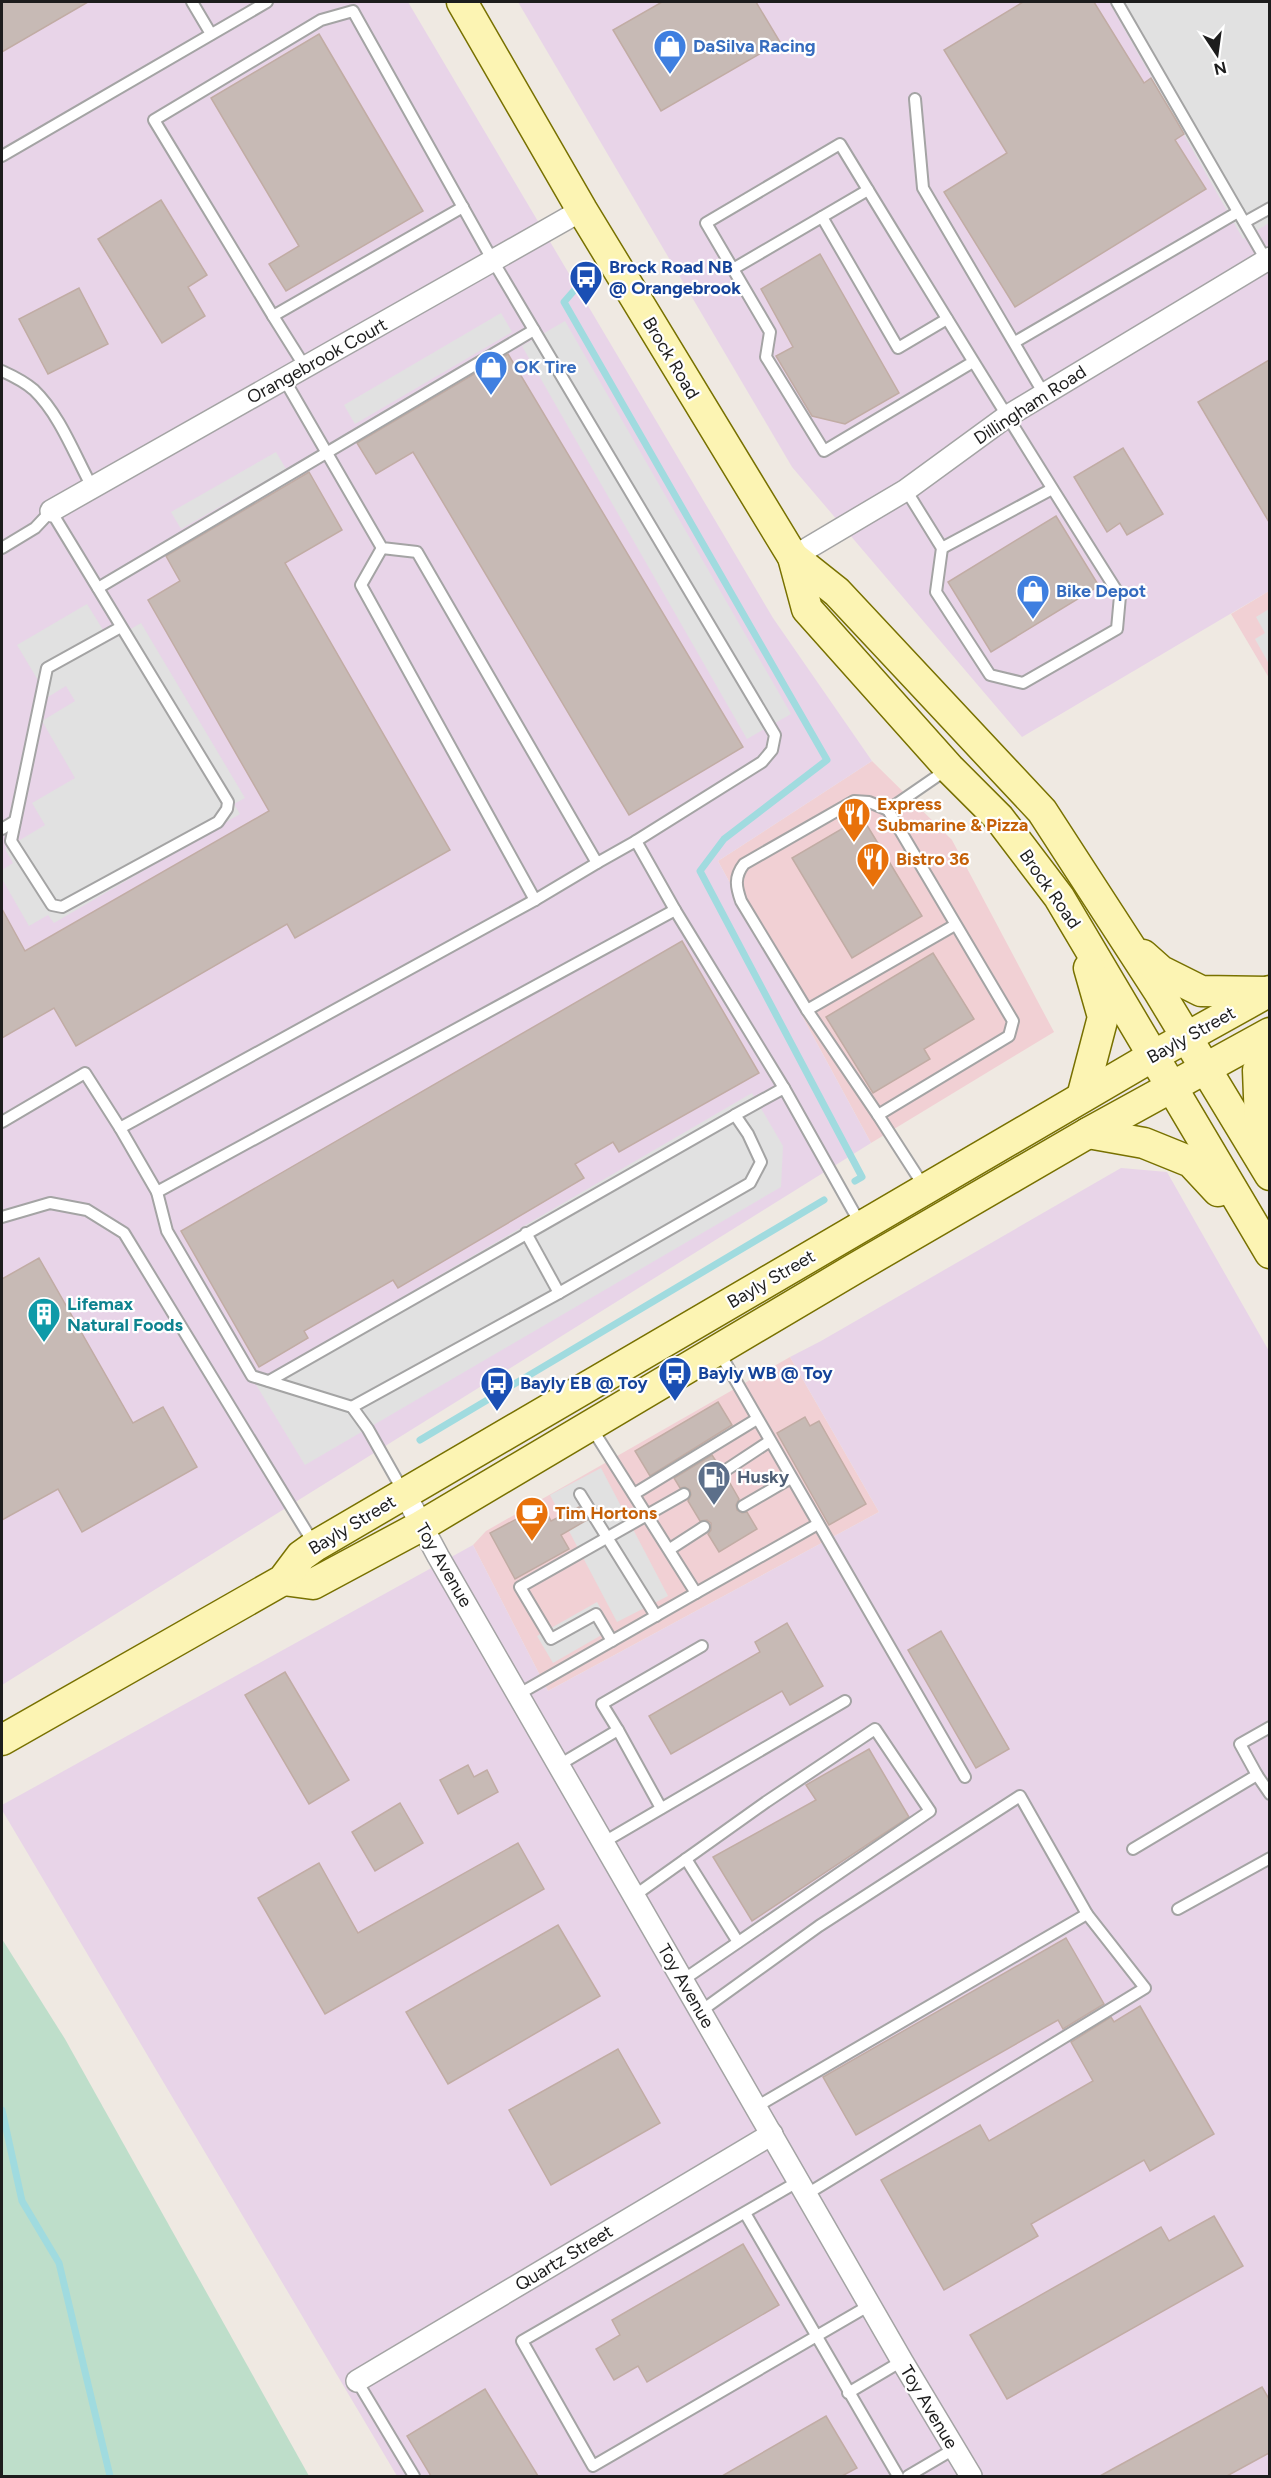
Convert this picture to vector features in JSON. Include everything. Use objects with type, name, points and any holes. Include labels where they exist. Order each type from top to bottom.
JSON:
[{"type":"main road","name":"Brock Road","points":[[462,2],[582,210],[793,557],[807,609],[949,768],[999,818],[1059,897],[1264,1244]]},
{"type":"main road","name":"Brock Road","points":[[793,557],[837,592],[1042,811],[1128,941],[1269,1175]]},
{"type":"main road","points":[[1059,897],[1094,981],[1103,1017],[1082,1097]]},
{"type":"main road","points":[[1128,941],[1161,971],[1201,991],[1269,992]]},
{"type":"main road","name":"Bayly Street","points":[[2,1740],[283,1580],[301,1556],[315,1546],[925,1188],[1186,1037],[1269,992]]},
{"type":"main road","name":"Bayly Street","points":[[283,1580],[313,1584],[421,1526],[1088,1133],[1269,1033]]},
{"type":"main road","points":[[1269,1052],[1258,1070],[1260,1122],[1269,1147]]},
{"type":"main road","points":[[1088,1133],[1144,1143],[1191,1162],[1264,1244]]},
{"type":"street","name":"Orangebrook Court","points":[[51,510],[582,210]]},
{"type":"street","name":"Dillingham Road","points":[[793,557],[906,490],[1006,417],[1268,259]]},
{"type":"street","name":"Toy Avenue","points":[[405,1494],[421,1526],[700,2011],[971,2476]]},
{"type":"street","name":"Quartz Street","points":[[357,2381],[772,2134]]},
{"type":"lane","points":[[192,2],[211,34]]},
{"type":"lane","points":[[2,156],[267,2]]},
{"type":"lane","points":[[1117,2],[1238,212],[1268,259]]},
{"type":"lane","points":[[120,1128],[535,900],[636,841],[762,762],[772,750],[775,735],[493,261],[352,11],[321,20],[154,120],[305,367]]},
{"type":"lane","points":[[915,99],[923,188],[1044,394]]},
{"type":"lane","points":[[906,490],[942,548],[936,592],[990,675],[1023,683],[1117,629],[1120,596],[1006,417],[973,362],[947,319],[840,144],[706,223],[770,332],[766,357],[824,452],[973,362]]},
{"type":"lane","points":[[733,269],[868,190]]},
{"type":"lane","points":[[273,316],[463,207]]},
{"type":"lane","points":[[1245,222],[1269,208]]},
{"type":"lane","points":[[1015,342],[1238,212]]},
{"type":"lane","points":[[822,217],[898,348],[947,319]]},
{"type":"lane","points":[[98,588],[534,330]]},
{"type":"lane","points":[[2,372],[34,390],[63,432],[92,488]]},
{"type":"lane","points":[[285,379],[382,548]]},
{"type":"lane","points":[[942,548],[1052,489]]},
{"type":"lane","points":[[2,548],[35,528],[51,510],[228,802],[227,809],[218,822],[62,907],[52,904],[11,841],[46,668],[121,627]]},
{"type":"lane","points":[[382,548],[417,552],[597,863]]},
{"type":"lane","points":[[382,548],[361,585],[535,900]]},
{"type":"lane","points":[[888,810],[949,768]]},
{"type":"lane","points":[[878,1115],[1009,1036],[1013,1021],[888,810],[869,802],[854,801],[744,864],[738,871],[735,885],[741,901],[807,1010],[925,1188]]},
{"type":"lane","points":[[2,829],[15,821]]},
{"type":"lane","points":[[636,841],[675,910],[784,1088],[862,1226]]},
{"type":"lane","points":[[157,1192],[675,910]]},
{"type":"lane","points":[[807,1010],[955,925]]},
{"type":"lane","points":[[2,1122],[85,1073],[157,1192],[167,1232],[252,1376],[352,1407],[368,1429],[405,1494]]},
{"type":"lane","points":[[269,1381],[784,1088]]},
{"type":"lane","points":[[352,1407],[559,1293],[750,1183],[761,1162],[748,1134],[735,1115]]},
{"type":"lane","points":[[2,1217],[50,1203],[87,1210],[124,1233],[315,1546]]},
{"type":"lane","points":[[526,1233],[559,1293]]},
{"type":"lane","points":[[718,1350],[965,1777]]},
{"type":"lane","points":[[634,1494],[757,1419]]},
{"type":"lane","points":[[591,1427],[696,1593]]},
{"type":"lane","points":[[723,1472],[770,1442]]},
{"type":"lane","points":[[743,1506],[791,1478]]},
{"type":"lane","points":[[580,1494],[656,1616]]},
{"type":"lane","points":[[612,1641],[596,1614],[551,1639],[520,1587],[684,1494]]},
{"type":"lane","points":[[519,1694],[818,1524]]},
{"type":"lane","points":[[670,1549],[704,1527]]},
{"type":"lane","points":[[661,1808],[603,1704],[702,1646]]},
{"type":"lane","points":[[604,1842],[845,1701]]},
{"type":"lane","points":[[1269,1727],[1240,1744],[1269,1794]]},
{"type":"lane","points":[[634,1896],[766,1802],[875,1729],[930,1811],[683,1980]]},
{"type":"lane","points":[[559,1765],[618,1730]]},
{"type":"lane","points":[[1133,1849],[1257,1775]]},
{"type":"lane","points":[[700,2011],[819,1926],[1020,1796],[1087,1914],[1145,1988],[803,2188],[745,2212],[522,2341],[596,2471],[870,2305]]},
{"type":"lane","points":[[1178,1909],[1269,1858]]},
{"type":"lane","points":[[687,1859],[738,1942]]},
{"type":"lane","points":[[756,2107],[1087,1914]]},
{"type":"lane","points":[[745,2212],[898,2476]]},
{"type":"lane","points":[[848,2393],[902,2361]]},
{"type":"lane","points":[[357,2381],[414,2476]]},
{"type":"lane","points":[[908,2476],[954,2449]]},
{"type":"shaded area","points":[[2,2],[408,2],[773,618],[872,761],[718,861],[871,1143],[2,1685]]},
{"type":"shaded area","points":[[518,2],[1269,2],[1269,591],[1022,737],[792,467]]},
{"type":"shaded area","points":[[1109,2],[1269,2],[1269,223],[1243,239]]},
{"type":"shaded area","points":[[501,313],[512,332],[355,424],[344,405]]},
{"type":"shaded area","points":[[565,321],[791,714],[747,739],[522,346]]},
{"type":"shaded area","points":[[276,452],[286,469],[181,529],[171,512]]},
{"type":"shaded area","points":[[1269,591],[1269,678],[1231,614]]},
{"type":"shaded area","points":[[87,604],[110,641],[141,623],[245,798],[234,804],[240,814],[54,923],[48,915],[29,926],[2,879],[2,870],[13,863],[5,849],[45,825],[32,803],[75,778],[42,721],[75,701],[66,686],[48,697],[17,645]]},
{"type":"shaded area","points":[[1269,609],[1269,664],[1255,639],[1265,633],[1256,617]]},
{"type":"shaded area","points":[[872,761],[952,840],[1054,1032],[871,1143],[718,861]]},
{"type":"shaded area","points":[[752,1093],[783,1146],[781,1187],[305,1465],[255,1383]]},
{"type":"shaded area","points":[[1121,1168],[1167,1172],[1269,1351],[1269,2476],[397,2476],[2,1810],[2,1805],[473,1545],[548,1691],[879,1512],[790,1357]]},
{"type":"shaded area","points":[[790,1357],[879,1512],[548,1691],[473,1545],[486,1531]]},
{"type":"shaded area","points":[[601,1468],[668,1596],[617,1622],[550,1495]]},
{"type":"shaded area","points":[[597,1602],[612,1629],[553,1663],[537,1636]]},
{"type":"green space","points":[[2,1939],[65,2039],[309,2476],[2,2476]]},
{"type":"building","points":[[2,2],[88,2],[2,52]]},
{"type":"building","points":[[662,2],[756,2],[780,42],[661,111],[613,30]]},
{"type":"building","points":[[1023,2],[1094,2],[1144,83],[1151,78],[1184,134],[1175,140],[1206,189],[1015,307],[944,192],[1007,153],[944,50]]},
{"type":"building","points":[[319,34],[423,211],[286,291],[269,264],[299,246],[211,98]]},
{"type":"building","points":[[161,200],[207,275],[188,287],[205,316],[162,343],[98,239]]},
{"type":"building","points":[[820,254],[899,393],[845,424],[812,416],[776,356],[793,347],[761,289]]},
{"type":"building","points":[[79,288],[108,344],[48,374],[19,319]]},
{"type":"building","points":[[508,354],[743,747],[629,815],[413,452],[376,474],[357,443]]},
{"type":"building","points":[[1269,360],[1269,522],[1198,402]]},
{"type":"building","points":[[1123,448],[1163,514],[1127,535],[1120,523],[1107,532],[1074,477]]},
{"type":"building","points":[[309,472],[342,530],[285,563],[450,850],[295,938],[287,924],[76,1046],[54,1008],[2,1038],[2,909],[25,951],[269,811],[148,600],[180,581],[166,556]]},
{"type":"building","points":[[1056,516],[1099,586],[991,652],[948,582]]},
{"type":"building","points":[[862,817],[922,916],[852,958],[792,858]]},
{"type":"building","points":[[682,941],[759,1073],[619,1152],[613,1142],[575,1164],[584,1178],[398,1288],[393,1280],[304,1331],[308,1338],[259,1367],[181,1231]]},
{"type":"building","points":[[933,953],[974,1019],[924,1049],[930,1059],[873,1093],[826,1017]]},
{"type":"building","name":"Lifemax Natural Foods","points":[[39,1258],[133,1423],[163,1407],[197,1467],[82,1532],[58,1489],[2,1520],[2,1279]]},
{"type":"building","points":[[718,1402],[732,1425],[650,1476],[635,1451]]},
{"type":"building","points":[[805,1417],[810,1426],[819,1421],[866,1504],[829,1525],[777,1433]]},
{"type":"building","points":[[712,1455],[719,1466],[716,1469],[716,1476],[720,1479],[727,1478],[739,1499],[736,1505],[737,1510],[742,1513],[747,1512],[757,1529],[719,1552],[708,1534],[711,1530],[711,1523],[707,1520],[700,1521],[688,1501],[691,1495],[690,1490],[685,1487],[680,1488],[674,1478]]},
{"type":"building","points":[[543,1505],[551,1521],[579,1507],[587,1520],[561,1535],[569,1549],[515,1579],[490,1533]]},
{"type":"building","points":[[787,1623],[823,1686],[790,1705],[782,1691],[671,1754],[649,1716],[760,1652],[755,1642]]},
{"type":"building","points":[[941,1631],[1009,1749],[976,1768],[908,1650]]},
{"type":"building","points":[[285,1672],[349,1780],[309,1804],[245,1695]]},
{"type":"building","points":[[869,1749],[909,1817],[752,1921],[713,1857],[816,1800],[806,1785]]},
{"type":"building","points":[[468,1765],[474,1777],[487,1770],[498,1792],[458,1814],[440,1780]]},
{"type":"building","points":[[400,1803],[423,1843],[375,1871],[352,1832]]},
{"type":"building","points":[[518,1843],[544,1889],[325,2014],[258,1898],[319,1863],[358,1933]]},
{"type":"building","points":[[558,1925],[600,1996],[448,2084],[406,2012]]},
{"type":"building","points":[[1066,1938],[1104,2004],[1063,2029],[1058,2020],[856,2135],[823,2077]]},
{"type":"building","points":[[1140,2006],[1214,2134],[1150,2171],[1144,2160],[1031,2224],[1038,2236],[944,2290],[881,2180],[980,2125],[989,2141],[1093,2081],[1071,2042],[1111,2017],[1114,2022]]},
{"type":"building","points":[[618,2049],[660,2123],[551,2185],[509,2110]]},
{"type":"building","points":[[1214,2216],[1243,2266],[1007,2399],[970,2335],[1161,2227],[1169,2241]]},
{"type":"building","points":[[743,2244],[779,2305],[647,2382],[638,2366],[614,2380],[596,2349],[620,2335],[612,2320]]},
{"type":"building","points":[[1262,2387],[1269,2399],[1269,2453],[1227,2476],[1100,2476]]},
{"type":"building","points":[[485,2389],[538,2476],[431,2476],[407,2436]]},
{"type":"building","points":[[826,2416],[857,2468],[842,2476],[722,2476]]},
{"type":"waterway","points":[[585,278],[564,302],[827,760],[724,839],[700,871],[862,1177],[855,1181]]},
{"type":"waterway","points":[[420,1440],[824,1200]]},
{"type":"waterway","points":[[2,2110],[22,2201],[59,2263],[110,2476]]},
{"type":"place","name":"DaSilva Racing","points":[[670,75]]},
{"type":"place","name":"Brock Road NB @ Orangebrook","points":[[586,306]]},
{"type":"place","name":"OK Tire","points":[[491,396]]},
{"type":"place","name":"Bike Depot","points":[[1033,620]]},
{"type":"place","name":"Express Submarine & Pizza","points":[[854,843]]},
{"type":"place","name":"Bistro 36","points":[[873,888]]},
{"type":"place","name":"Lifemax Natural Foods","points":[[44,1343]]},
{"type":"place","name":"Bayly WB @ Toy","points":[[675,1402]]},
{"type":"place","name":"Bayly EB @ Toy","points":[[497,1412]]},
{"type":"place","name":"Husky","points":[[714,1506]]},
{"type":"place","name":"Tim Hortons","points":[[532,1542]]}]
